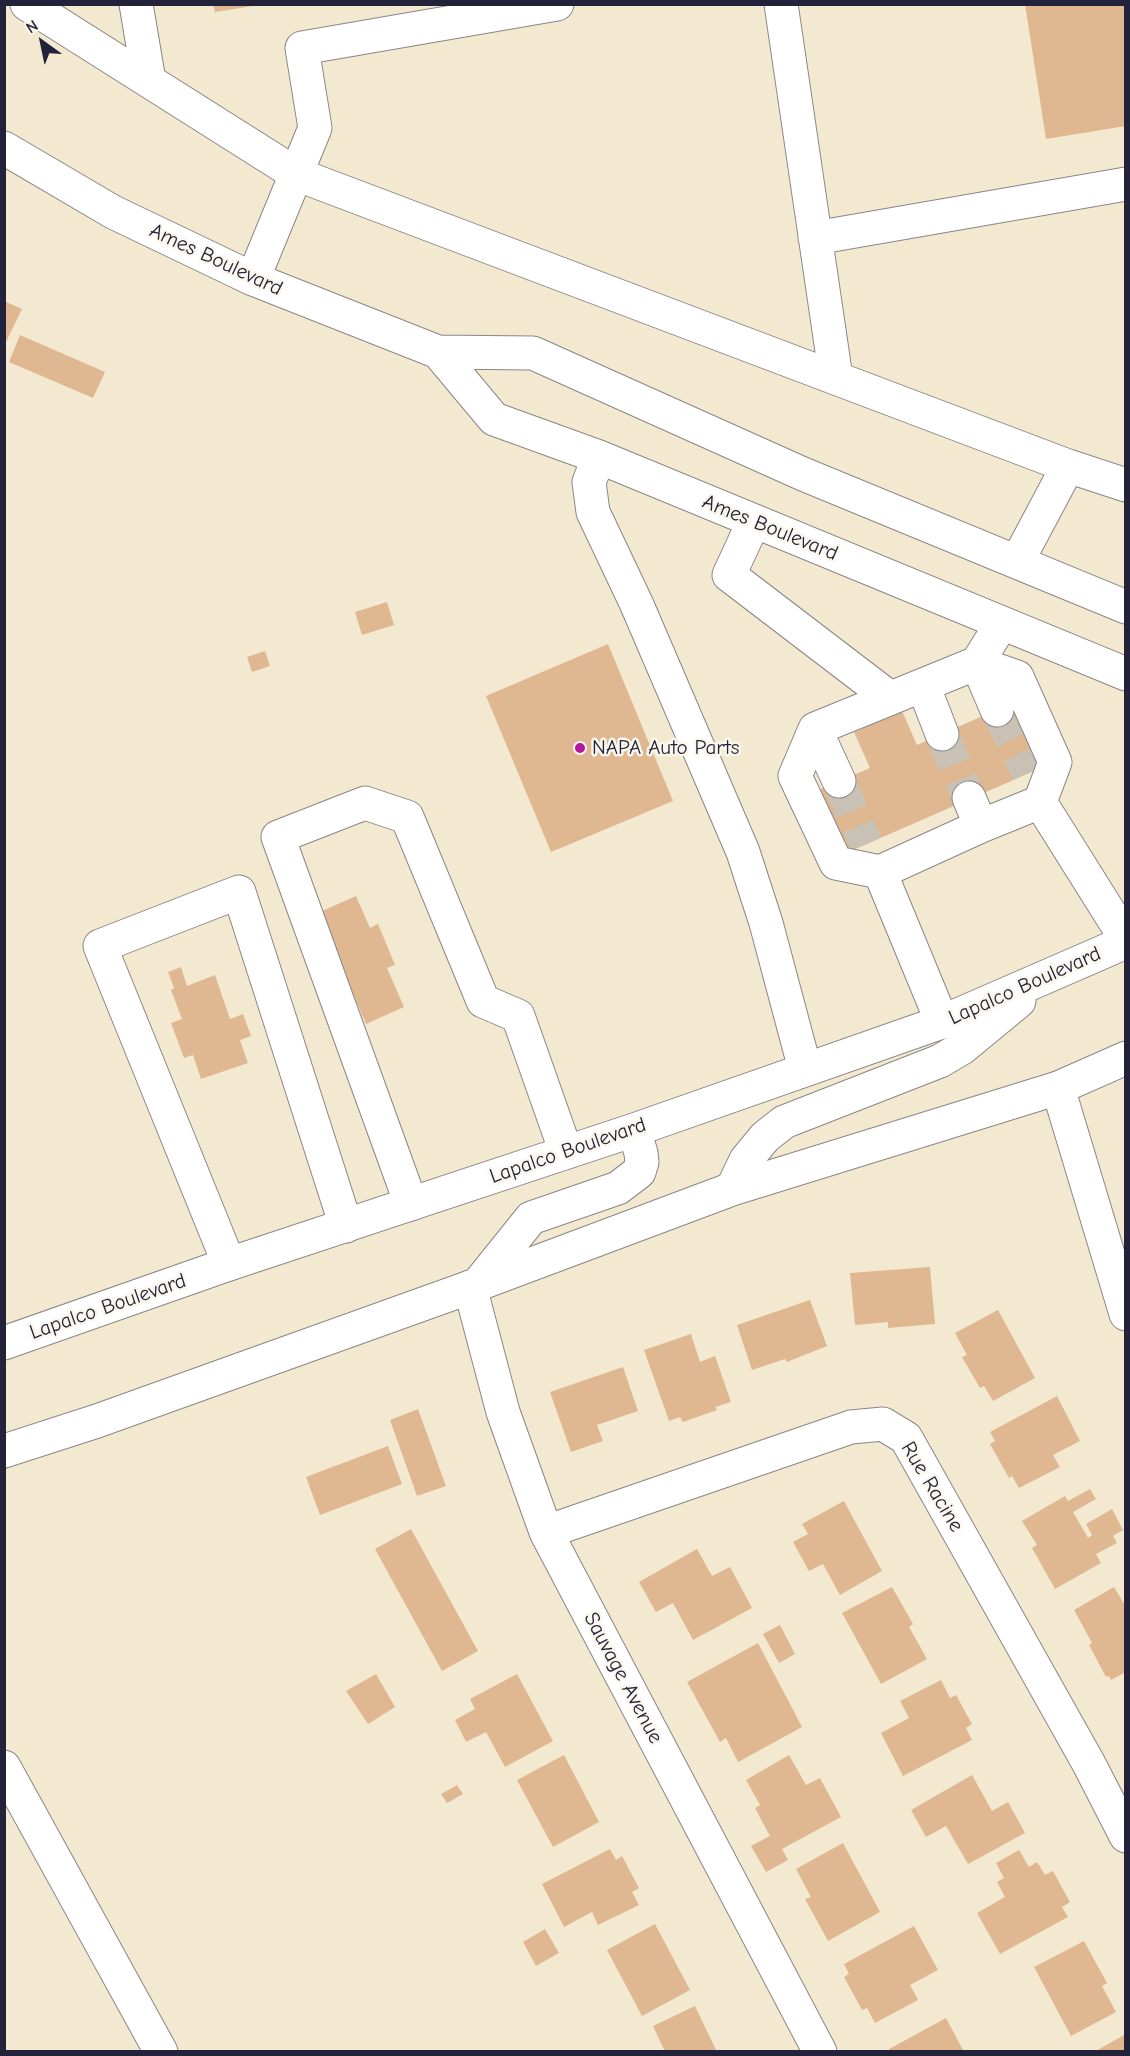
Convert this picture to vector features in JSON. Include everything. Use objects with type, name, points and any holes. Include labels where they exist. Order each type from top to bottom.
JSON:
[{"type":"street","points":[[27,4],[296,174],[1068,466],[1125,485]]},
{"type":"street","points":[[136,4],[149,81]]},
{"type":"street","points":[[253,279],[315,128],[302,48],[557,4]]},
{"type":"street","points":[[781,4],[836,378]]},
{"type":"street","name":"Ames Boulevard","points":[[4,148],[113,212],[253,279],[438,352],[533,353],[803,474],[1125,607]]},
{"type":"street","points":[[815,238],[1125,184]]},
{"type":"street","name":"Ames Boulevard","points":[[438,352],[494,418],[599,457],[1125,674]]},
{"type":"street","points":[[599,457],[589,482],[593,512],[637,605],[743,852],[766,923],[805,1069]]},
{"type":"street","points":[[1017,562],[1068,466]]},
{"type":"street","points":[[754,521],[729,575],[890,698]]},
{"type":"street","points":[[977,663],[1017,677],[1055,762],[1034,787],[873,858],[836,863],[795,776],[815,729],[977,663],[1002,623]]},
{"type":"street","points":[[977,663],[997,710]]},
{"type":"street","points":[[923,685],[942,734]]},
{"type":"street","points":[[815,729],[839,781]]},
{"type":"street","points":[[1034,787],[1125,941]]},
{"type":"street","points":[[411,1204],[278,837],[365,804],[407,816],[483,1001],[518,1016],[566,1152]]},
{"type":"street","points":[[873,858],[942,1022]]},
{"type":"street","points":[[229,1264],[100,946],[239,892],[346,1226]]},
{"type":"street","name":"Lapalco Boulevard","points":[[4,1344],[229,1264],[634,1130],[942,1022],[1125,941]]},
{"type":"street","points":[[732,1189],[746,1160],[765,1137],[784,1122],[940,1061],[962,1048],[1050,975]]},
{"type":"street","points":[[4,1451],[473,1286],[732,1189],[1058,1088],[1125,1058]]},
{"type":"street","points":[[1058,1088],[1125,1314]]},
{"type":"street","points":[[473,1286],[531,1218],[618,1188],[639,1172],[642,1162],[641,1153],[634,1130]]},
{"type":"street","name":"Sauvage Avenue","points":[[473,1286],[502,1412],[546,1532],[820,2052]]},
{"type":"street","name":"Rue Racine","points":[[546,1532],[851,1427],[883,1424],[906,1438],[1089,1764],[1125,1836]]},
{"type":"street","points":[[4,1767],[161,2052]]},
{"type":"building","points":[[213,4],[253,4],[253,6],[215,12]]},
{"type":"building","points":[[1025,4],[1126,4],[1126,126],[1046,139]]},
{"type":"building","points":[[4,301],[22,309],[4,346]]},
{"type":"building","points":[[20,335],[105,372],[93,398],[9,362]]},
{"type":"building","points":[[387,602],[394,625],[362,635],[355,612]]},
{"type":"building","name":"NAPA Auto Parts","points":[[608,644],[673,801],[551,852],[486,696]]},
{"type":"building","points":[[265,651],[270,666],[252,672],[247,657]]},
{"type":"building","points":[[1021,699],[1050,764],[837,857],[809,794],[870,768],[854,732],[902,711],[917,745]]},
{"type":"building","points":[[356,896],[370,928],[378,924],[395,965],[387,968],[404,1007],[366,1024],[350,987],[343,990],[338,980],[347,976],[320,912]]},
{"type":"building","points":[[181,967],[187,986],[215,975],[230,1019],[243,1014],[251,1036],[240,1040],[248,1063],[201,1079],[193,1055],[184,1058],[171,1023],[182,1019],[171,990],[174,988],[168,972]]},
{"type":"building","points":[[930,1267],[935,1324],[888,1328],[888,1322],[855,1325],[850,1273]]},
{"type":"building","points":[[810,1300],[827,1346],[787,1362],[785,1359],[752,1370],[737,1325]]},
{"type":"building","points":[[998,1310],[1035,1378],[993,1401],[984,1386],[980,1388],[962,1357],[967,1355],[955,1333]]},
{"type":"building","points":[[691,1334],[700,1362],[715,1356],[731,1402],[715,1407],[717,1410],[683,1422],[680,1417],[669,1421],[644,1350]]},
{"type":"building","points":[[623,1367],[638,1411],[597,1425],[603,1441],[571,1452],[550,1392]]},
{"type":"building","points":[[1057,1396],[1080,1441],[1053,1455],[1060,1467],[1019,1488],[1012,1476],[1009,1478],[990,1444],[995,1441],[990,1432]]},
{"type":"building","points":[[418,1409],[446,1486],[417,1496],[390,1420]]},
{"type":"building","points":[[388,1446],[402,1484],[320,1515],[306,1477]]},
{"type":"building","points":[[1090,1489],[1096,1499],[1073,1512],[1088,1538],[1092,1535],[1086,1524],[1112,1509],[1123,1530],[1113,1536],[1117,1543],[1096,1554],[1101,1563],[1055,1589],[1032,1548],[1037,1545],[1022,1521],[1065,1496],[1068,1501]]},
{"type":"building","points":[[844,1501],[882,1571],[840,1595],[823,1564],[809,1571],[793,1542],[808,1534],[802,1524]]},
{"type":"building","points":[[411,1529],[478,1651],[442,1671],[375,1549]]},
{"type":"building","points":[[697,1549],[712,1576],[730,1567],[752,1608],[693,1640],[673,1603],[656,1612],[639,1582]]},
{"type":"building","points":[[892,1587],[913,1624],[909,1627],[927,1659],[881,1684],[842,1613]]},
{"type":"building","points":[[1114,1587],[1126,1607],[1126,1672],[1111,1680],[1109,1676],[1106,1677],[1089,1645],[1092,1643],[1074,1610]]},
{"type":"building","points":[[780,1625],[795,1654],[779,1663],[763,1634]]},
{"type":"building","points":[[758,1643],[802,1727],[738,1762],[726,1738],[720,1742],[687,1682]]},
{"type":"building","points":[[376,1674],[395,1707],[368,1724],[346,1691]]},
{"type":"building","points":[[517,1674],[553,1741],[505,1767],[486,1732],[466,1742],[455,1720],[475,1709],[470,1699]]},
{"type":"building","points":[[941,1680],[950,1698],[956,1695],[972,1724],[966,1728],[972,1740],[903,1776],[881,1733],[909,1718],[900,1701]]},
{"type":"building","points":[[564,1755],[599,1822],[553,1847],[517,1780]]},
{"type":"building","points":[[789,1755],[806,1785],[820,1778],[841,1817],[782,1849],[788,1860],[766,1872],[751,1846],[770,1836],[755,1808],[760,1805],[746,1780]]},
{"type":"building","points":[[972,1775],[992,1811],[1008,1802],[1025,1833],[968,1864],[946,1826],[926,1837],[911,1810]]},
{"type":"building","points":[[457,1785],[463,1794],[447,1803],[441,1794]]},
{"type":"building","points":[[843,1843],[880,1912],[828,1941],[805,1899],[811,1897],[796,1869]]},
{"type":"building","points":[[610,1849],[616,1860],[622,1856],[639,1888],[632,1892],[639,1905],[598,1925],[592,1912],[564,1927],[542,1884]]},
{"type":"building","points":[[1019,1850],[1029,1867],[1037,1862],[1045,1875],[1053,1871],[1070,1902],[1062,1907],[1068,1917],[1000,1954],[977,1913],[1005,1897],[997,1882],[1004,1878],[996,1863]]},
{"type":"building","points":[[655,1924],[690,1990],[642,2016],[607,1950]]},
{"type":"building","points":[[914,1926],[938,1970],[910,1985],[918,2000],[875,2023],[867,2008],[862,2010],[844,1977],[849,1974],[844,1964]]},
{"type":"building","points":[[545,1929],[559,1953],[536,1966],[523,1942]]},
{"type":"building","points":[[1084,1941],[1107,1983],[1102,1986],[1116,2012],[1071,2036],[1034,1967]]},
{"type":"building","points":[[695,2006],[717,2052],[665,2052],[653,2026]]},
{"type":"building","points":[[946,2018],[964,2052],[890,2052],[889,2049]]},
{"type":"building","points":[[1126,2034],[1126,2052],[1094,2052]]},
{"type":"tunnel","points":[[997,710],[1028,773]]},
{"type":"tunnel","points":[[942,734],[969,798]]},
{"type":"tunnel","points":[[839,781],[866,844]]},
{"type":"place","name":"NAPA Auto Parts","points":[[580,748]]}]
